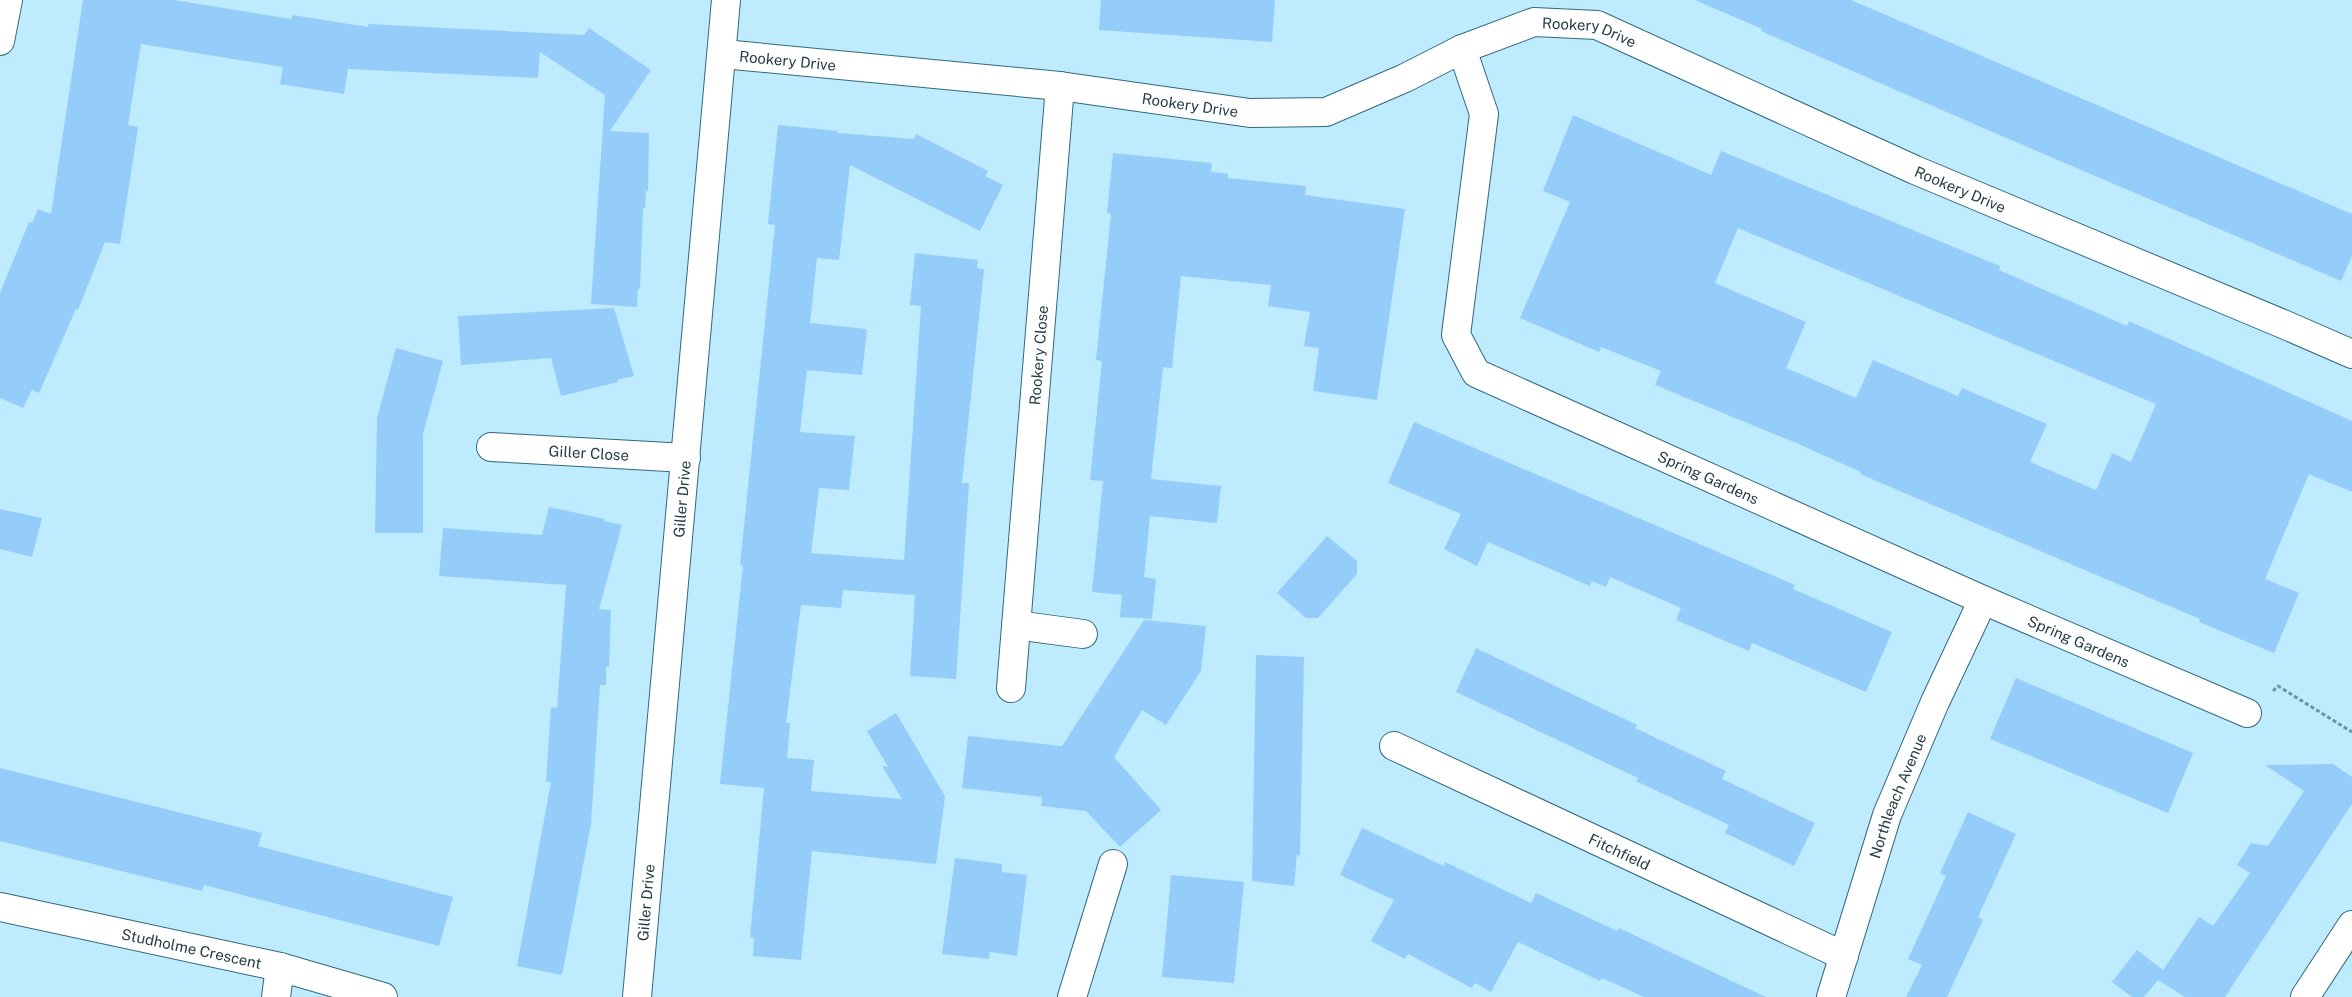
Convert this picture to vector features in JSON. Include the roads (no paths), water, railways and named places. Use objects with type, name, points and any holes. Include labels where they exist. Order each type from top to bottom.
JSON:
[{"type":"street","points":[[0,41],[8,0]]},
{"type":"street","name":"Giller Drive","points":[[637,997],[723,54],[726,0]]},
{"type":"street","name":"Rookery Drive","points":[[723,54],[1060,86],[1250,112],[1326,112],[1405,78],[1462,49],[1534,22],[1597,25],[1915,170],[2352,354]]},
{"type":"street","name":"Spring Gardens","points":[[1462,49],[1484,114],[1456,335],[1476,373],[1982,600],[2247,713]]},
{"type":"street","name":"Rookery Close","points":[[1011,688],[1060,86]]},
{"type":"street","name":"Giller Close","points":[[491,447],[686,458]]},
{"type":"street","name":"Northleach Avenue","points":[[1831,997],[1887,815],[1935,702],[1982,600]]},
{"type":"street","points":[[1016,625],[1083,634]]},
{"type":"street","name":"Fitchfield","points":[[1394,746],[1844,956]]},
{"type":"street","points":[[1072,997],[1113,864]]},
{"type":"street","name":"Studholme Crescent","points":[[0,906],[280,967],[383,997]]},
{"type":"street","points":[[2305,997],[2352,925]]},
{"type":"street","points":[[276,997],[280,967]]}]
